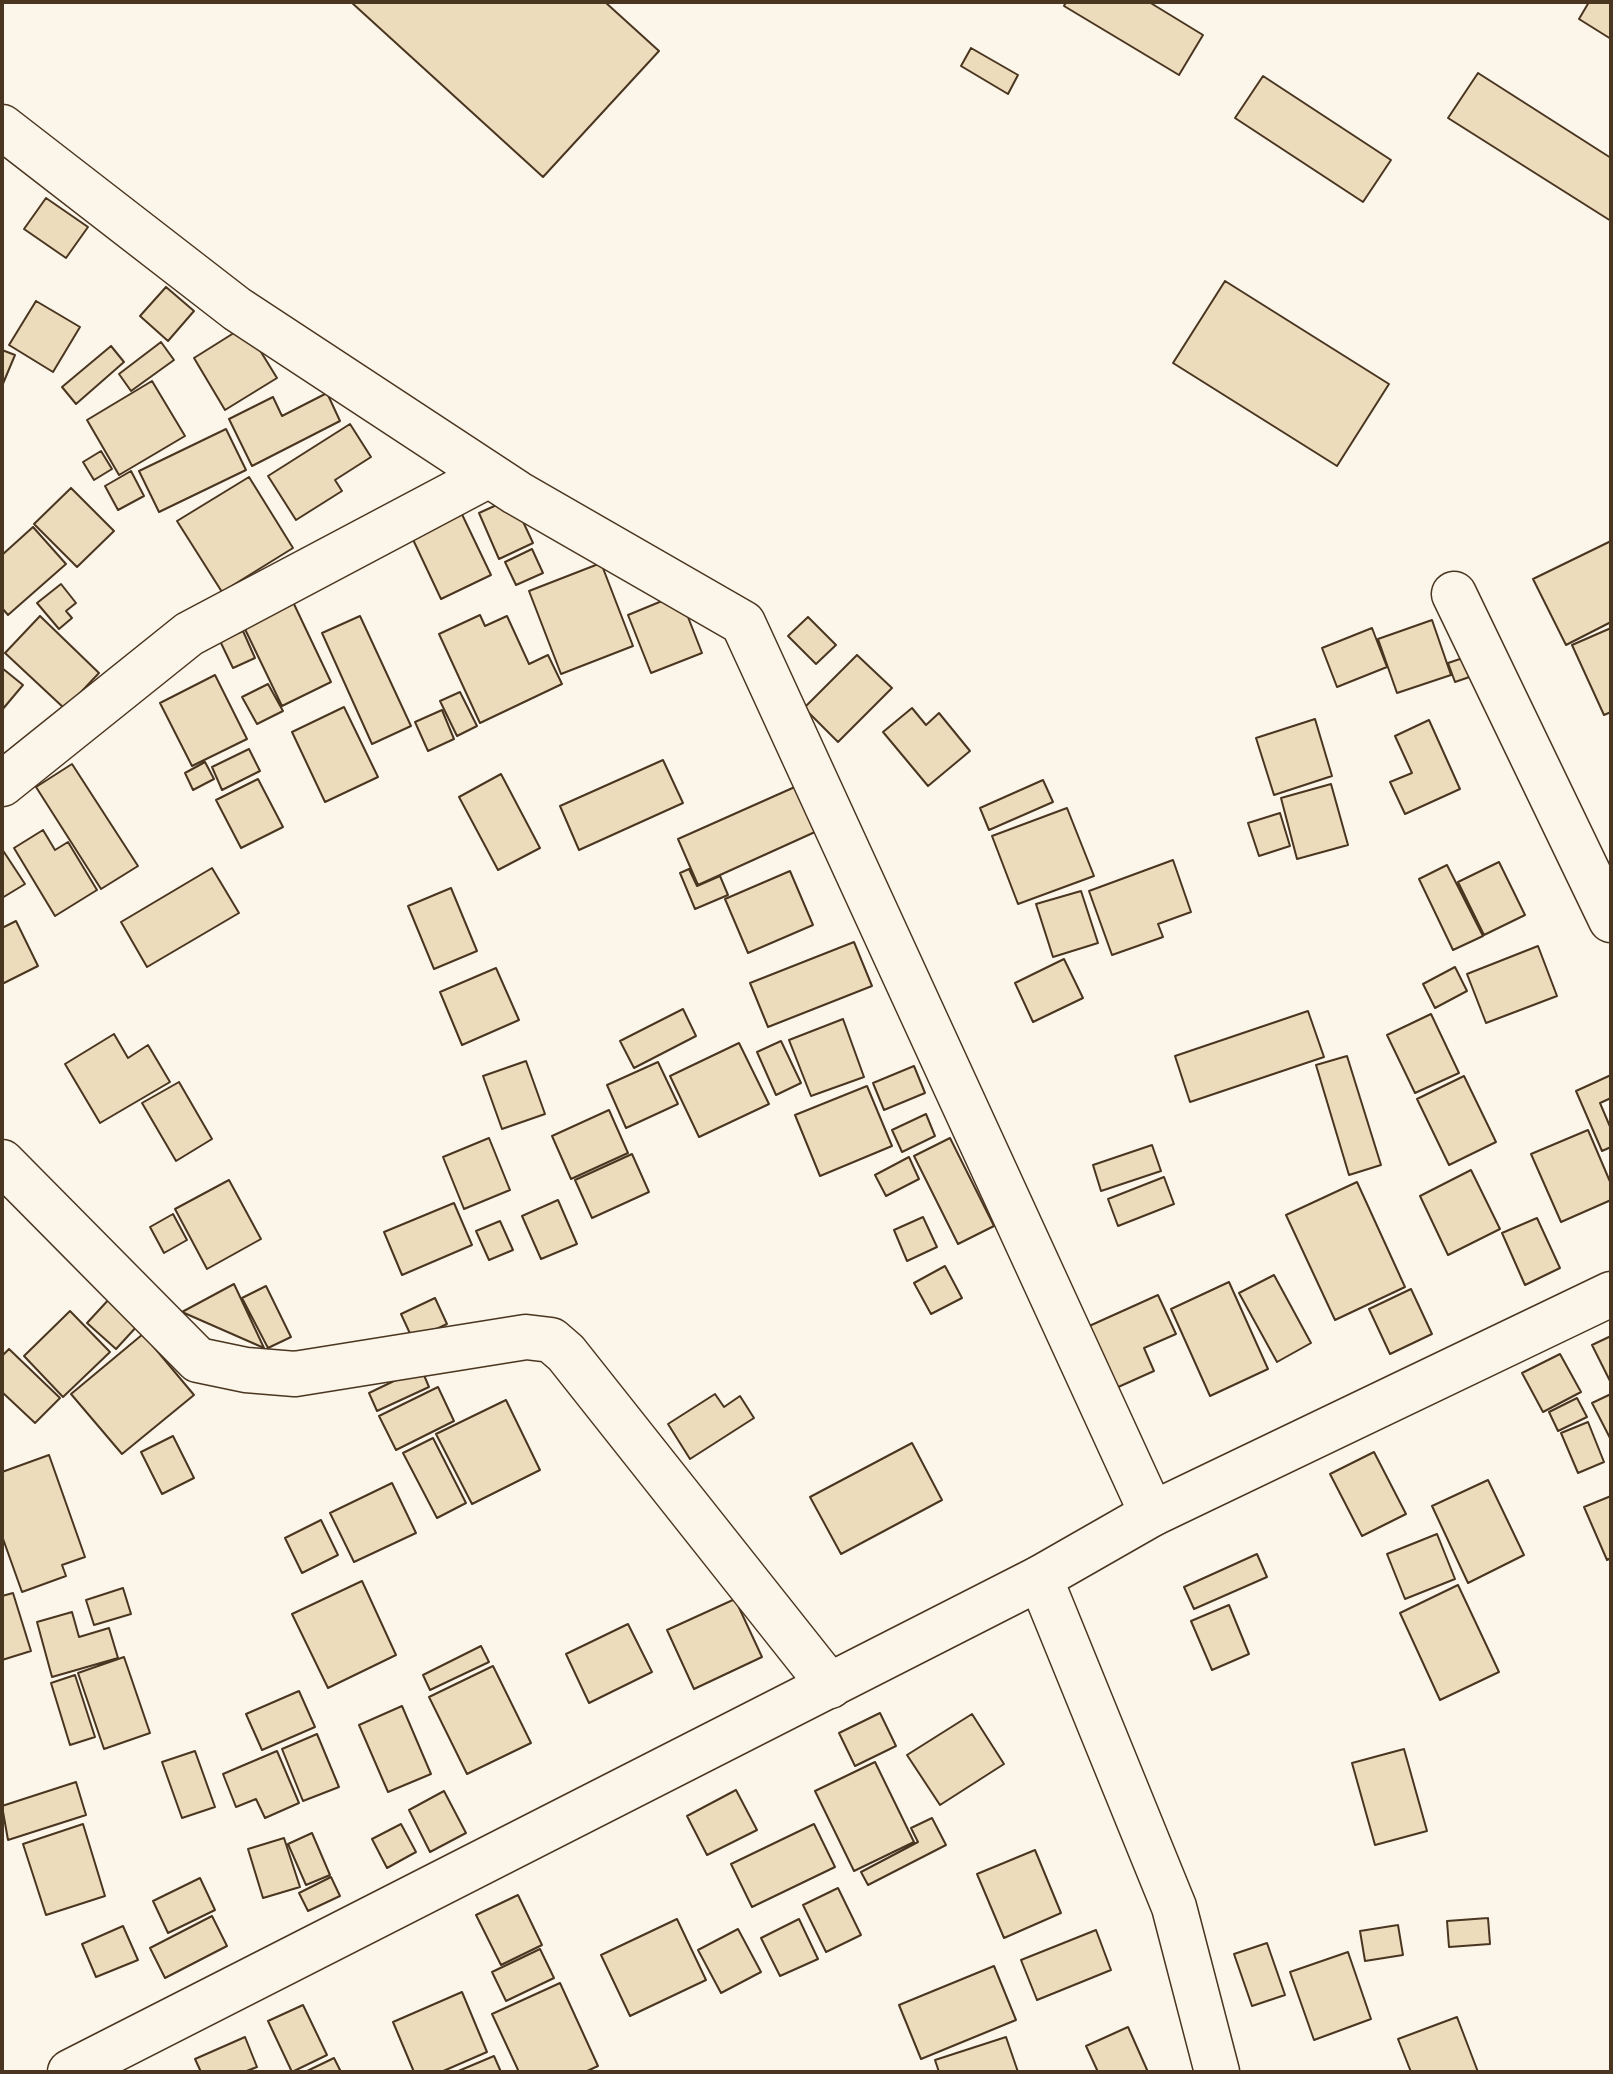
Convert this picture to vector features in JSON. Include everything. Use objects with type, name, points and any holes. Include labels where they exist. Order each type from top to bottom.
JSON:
[{"type":"street","points":[[2,127],[237,309],[489,475],[743,623],[1152,1514]]},
{"type":"street","points":[[2,784],[189,634],[489,475]]},
{"type":"street","points":[[1454,594],[1611,920]]},
{"type":"street","points":[[2,1162],[198,1360],[246,1370],[295,1374],[526,1337],[551,1340],[566,1353],[830,1686]]},
{"type":"street","points":[[70,2072],[1040,1578],[1152,1514],[1611,1294]]},
{"type":"street","points":[[1040,1578],[1174,1907],[1217,2072]]},
{"type":"building","points":[[351,2],[605,2],[659,51],[543,177]]},
{"type":"building","points":[[1066,2],[1149,2],[1203,35],[1179,75],[1064,6]]},
{"type":"building","points":[[1589,2],[1611,2],[1611,39],[1579,19]]},
{"type":"building","points":[[971,48],[1018,75],[1008,94],[961,66]]},
{"type":"building","points":[[1478,73],[1611,158],[1611,221],[1448,118]]},
{"type":"building","points":[[1263,76],[1391,160],[1363,202],[1235,118]]},
{"type":"building","points":[[46,198],[88,227],[66,258],[24,229]]},
{"type":"building","points":[[1225,281],[1389,384],[1337,466],[1173,363]]},
{"type":"building","points":[[166,287],[194,311],[168,341],[140,316]]},
{"type":"building","points":[[36,301],[80,327],[53,372],[9,345]]},
{"type":"building","points":[[245,326],[277,378],[225,410],[194,358]]},
{"type":"building","points":[[161,342],[174,360],[131,391],[119,374]]},
{"type":"building","points":[[111,346],[124,362],[76,404],[62,387]]},
{"type":"building","points":[[2,350],[15,355],[2,386]]},
{"type":"building","points":[[152,381],[185,436],[119,475],[87,420]]},
{"type":"building","points":[[327,393],[340,421],[252,466],[229,419],[273,397],[282,416]]},
{"type":"building","points":[[350,424],[371,457],[335,480],[342,491],[296,520],[268,476]]},
{"type":"building","points":[[226,429],[246,470],[159,512],[139,471]]},
{"type":"building","points":[[101,451],[112,469],[94,480],[83,462]]},
{"type":"building","points":[[131,471],[144,496],[118,510],[105,486]]},
{"type":"building","points":[[249,477],[293,548],[222,592],[177,521]]},
{"type":"building","points":[[71,488],[114,531],[77,567],[34,524]]},
{"type":"building","points":[[512,498],[533,543],[499,559],[479,513]]},
{"type":"building","points":[[458,506],[491,575],[441,599],[408,529]]},
{"type":"building","points":[[33,527],[66,564],[8,615],[2,608],[2,555]]},
{"type":"building","points":[[1611,541],[1611,622],[1566,645],[1533,579]]},
{"type":"building","points":[[532,549],[543,573],[516,585],[505,562]]},
{"type":"building","points":[[601,563],[633,646],[561,674],[529,591]]},
{"type":"building","points":[[61,584],[76,603],[66,611],[72,618],[59,629],[37,603]]},
{"type":"building","points":[[679,594],[702,653],[651,673],[628,615]]},
{"type":"building","points":[[293,602],[331,682],[282,706],[243,625]]},
{"type":"building","points":[[480,615],[485,626],[507,616],[529,664],[548,655],[562,684],[480,723],[439,634]]},
{"type":"building","points":[[40,616],[99,673],[65,709],[5,653]]},
{"type":"building","points":[[360,616],[411,726],[372,744],[322,633]]},
{"type":"building","points":[[808,617],[836,645],[816,664],[788,636]]},
{"type":"building","points":[[1432,620],[1451,675],[1397,693],[1378,639]]},
{"type":"building","points":[[1372,628],[1387,667],[1337,687],[1322,648]]},
{"type":"building","points":[[1611,628],[1611,712],[1604,715],[1572,645]]},
{"type":"building","points":[[243,631],[255,658],[233,668],[220,641]]},
{"type":"building","points":[[1475,654],[1481,673],[1455,682],[1448,663]]},
{"type":"building","points":[[857,655],[892,688],[838,742],[804,708]]},
{"type":"building","points":[[2,668],[23,685],[2,710]]},
{"type":"building","points":[[215,675],[247,739],[192,766],[160,703]]},
{"type":"building","points":[[268,684],[283,711],[257,724],[242,697]]},
{"type":"building","points":[[460,692],[477,726],[457,736],[440,701]]},
{"type":"building","points":[[344,707],[378,777],[325,802],[292,732]]},
{"type":"building","points":[[912,708],[926,725],[939,713],[970,751],[928,786],[883,732]]},
{"type":"building","points":[[442,710],[454,739],[428,751],[415,722]]},
{"type":"building","points":[[1315,719],[1332,776],[1274,795],[1256,738]]},
{"type":"building","points":[[1429,720],[1460,789],[1405,814],[1390,782],[1412,773],[1395,736]]},
{"type":"building","points":[[249,749],[260,771],[222,790],[212,767]]},
{"type":"building","points":[[663,760],[683,803],[579,850],[560,806]]},
{"type":"building","points":[[205,762],[214,779],[193,790],[185,773]]},
{"type":"building","points":[[72,764],[138,866],[101,889],[36,787]]},
{"type":"building","points":[[501,774],[540,848],[498,870],[459,797]]},
{"type":"building","points":[[258,779],[283,827],[241,848],[216,800]]},
{"type":"building","points":[[1043,780],[1053,802],[989,830],[980,808]]},
{"type":"building","points":[[806,782],[826,827],[698,885],[678,839]]},
{"type":"building","points":[[1331,784],[1348,845],[1297,859],[1281,798]]},
{"type":"building","points":[[1067,808],[1094,876],[1018,904],[992,836]]},
{"type":"building","points":[[1280,813],[1290,846],[1259,856],[1248,823]]},
{"type":"building","points":[[43,830],[55,850],[68,842],[97,890],[55,916],[14,848]]},
{"type":"building","points":[[2,849],[25,884],[2,898]]},
{"type":"building","points":[[1173,860],[1191,912],[1158,924],[1163,937],[1112,955],[1089,891]]},
{"type":"building","points":[[1499,862],[1525,915],[1484,935],[1458,882]]},
{"type":"building","points":[[1447,865],[1483,936],[1453,950],[1419,879]]},
{"type":"building","points":[[212,868],[239,913],[147,967],[121,922]]},
{"type":"building","points":[[689,869],[697,886],[720,876],[728,895],[695,909],[680,873]]},
{"type":"building","points":[[790,871],[813,925],[748,953],[725,899]]},
{"type":"building","points":[[451,888],[477,951],[434,969],[408,906]]},
{"type":"building","points":[[1081,891],[1098,943],[1053,957],[1036,904]]},
{"type":"building","points":[[16,921],[38,966],[2,984],[2,928]]},
{"type":"building","points":[[854,942],[872,986],[768,1027],[750,983]]},
{"type":"building","points":[[1538,946],[1557,996],[1486,1023],[1467,974]]},
{"type":"building","points":[[1064,959],[1083,998],[1033,1022],[1015,983]]},
{"type":"building","points":[[1455,967],[1467,991],[1435,1008],[1423,984]]},
{"type":"building","points":[[496,968],[519,1020],[462,1045],[440,992]]},
{"type":"building","points":[[683,1009],[696,1036],[634,1068],[620,1041]]},
{"type":"building","points":[[1308,1011],[1324,1057],[1190,1102],[1175,1056]]},
{"type":"building","points":[[1431,1014],[1459,1073],[1415,1093],[1387,1035]]},
{"type":"building","points":[[843,1019],[864,1077],[811,1096],[789,1040]]},
{"type":"building","points":[[114,1034],[128,1058],[148,1045],[170,1082],[100,1123],[65,1064]]},
{"type":"building","points":[[781,1041],[801,1083],[776,1095],[757,1052]]},
{"type":"building","points":[[739,1043],[769,1104],[699,1137],[670,1076]]},
{"type":"building","points":[[1347,1056],[1381,1165],[1349,1175],[1316,1065]]},
{"type":"building","points":[[526,1061],[545,1114],[502,1129],[483,1076]]},
{"type":"building","points":[[658,1062],[678,1104],[626,1128],[607,1085]]},
{"type":"building","points":[[914,1066],[925,1093],[884,1110],[873,1083]]},
{"type":"building","points":[[1611,1075],[1611,1098],[1600,1103],[1611,1129],[1611,1147],[1602,1151],[1576,1091]]},
{"type":"building","points":[[1464,1076],[1496,1142],[1449,1165],[1417,1099]]},
{"type":"building","points":[[179,1082],[212,1139],[176,1161],[142,1103]]},
{"type":"building","points":[[867,1086],[892,1146],[820,1176],[795,1115]]},
{"type":"building","points":[[609,1110],[628,1153],[571,1179],[552,1136]]},
{"type":"building","points":[[926,1114],[935,1136],[902,1152],[892,1130]]},
{"type":"building","points":[[1588,1130],[1611,1184],[1611,1200],[1561,1222],[1531,1154]]},
{"type":"building","points":[[489,1138],[510,1190],[464,1209],[443,1157]]},
{"type":"building","points":[[950,1138],[994,1226],[958,1244],[914,1156]]},
{"type":"building","points":[[1152,1145],[1161,1171],[1101,1191],[1093,1165]]},
{"type":"building","points":[[632,1154],[649,1192],[592,1218],[575,1180]]},
{"type":"building","points":[[909,1157],[919,1179],[886,1196],[875,1175]]},
{"type":"building","points":[[1471,1170],[1500,1229],[1448,1255],[1420,1196]]},
{"type":"building","points":[[1164,1177],[1174,1204],[1118,1226],[1108,1199]]},
{"type":"building","points":[[229,1180],[261,1239],[207,1269],[175,1209]]},
{"type":"building","points":[[1357,1182],[1405,1287],[1335,1320],[1286,1215]]},
{"type":"building","points":[[558,1200],[577,1244],[541,1259],[522,1216]]},
{"type":"building","points":[[454,1203],[472,1245],[402,1275],[384,1232]]},
{"type":"building","points":[[173,1214],[187,1240],[164,1253],[150,1227]]},
{"type":"building","points":[[923,1217],[937,1247],[907,1261],[894,1230]]},
{"type":"building","points":[[1537,1218],[1560,1268],[1525,1285],[1502,1233]]},
{"type":"building","points":[[500,1221],[513,1250],[489,1260],[476,1231]]},
{"type":"building","points":[[945,1266],[962,1298],[931,1314],[914,1283]]},
{"type":"building","points":[[1274,1275],[1311,1343],[1277,1362],[1239,1293]]},
{"type":"building","points":[[1229,1282],[1268,1369],[1210,1396],[1171,1309]]},
{"type":"building","points":[[234,1284],[264,1348],[182,1312]]},
{"type":"building","points":[[266,1286],[291,1337],[268,1348],[242,1298]]},
{"type":"building","points":[[1411,1289],[1432,1334],[1390,1354],[1369,1309]]},
{"type":"building","points":[[1158,1295],[1176,1334],[1144,1348],[1154,1371],[1116,1388],[1087,1327]]},
{"type":"building","points":[[111,1297],[139,1324],[116,1349],[87,1323]]},
{"type":"building","points":[[435,1298],[447,1324],[413,1340],[401,1314]]},
{"type":"building","points":[[70,1311],[110,1352],[63,1397],[24,1356]]},
{"type":"building","points":[[143,1334],[194,1395],[122,1454],[71,1394]]},
{"type":"building","points":[[1611,1336],[1611,1383],[1592,1345]]},
{"type":"building","points":[[9,1349],[60,1398],[35,1423],[2,1392],[2,1356]]},
{"type":"building","points":[[1560,1354],[1581,1392],[1543,1412],[1522,1373]]},
{"type":"building","points":[[421,1368],[429,1387],[377,1411],[369,1393]]},
{"type":"building","points":[[438,1387],[454,1421],[396,1450],[379,1416]]},
{"type":"building","points":[[715,1394],[724,1407],[740,1396],[754,1418],[690,1459],[668,1424]]},
{"type":"building","points":[[1611,1394],[1611,1440],[1592,1403]]},
{"type":"building","points":[[1577,1398],[1587,1417],[1558,1431],[1549,1412]]},
{"type":"building","points":[[506,1400],[540,1470],[472,1504],[436,1434]]},
{"type":"building","points":[[1588,1422],[1604,1462],[1578,1473],[1561,1433]]},
{"type":"building","points":[[173,1436],[194,1478],[162,1494],[141,1452]]},
{"type":"building","points":[[433,1438],[466,1503],[437,1518],[403,1453]]},
{"type":"building","points":[[912,1443],[942,1500],[841,1554],[810,1497]]},
{"type":"building","points":[[1374,1452],[1406,1514],[1362,1536],[1330,1474]]},
{"type":"building","points":[[49,1455],[85,1557],[62,1565],[66,1576],[22,1592],[2,1536],[2,1472]]},
{"type":"building","points":[[1488,1480],[1524,1555],[1468,1583],[1432,1506]]},
{"type":"building","points":[[392,1483],[416,1533],[354,1562],[330,1513]]},
{"type":"building","points":[[1611,1496],[1611,1558],[1607,1560],[1584,1507]]},
{"type":"building","points":[[321,1520],[338,1555],[302,1573],[285,1538]]},
{"type":"building","points":[[1437,1534],[1455,1579],[1405,1599],[1387,1554]]},
{"type":"building","points":[[1257,1554],[1267,1577],[1194,1609],[1184,1587]]},
{"type":"building","points":[[362,1581],[396,1655],[328,1688],[292,1614]]},
{"type":"building","points":[[1458,1585],[1499,1672],[1440,1700],[1400,1613]]},
{"type":"building","points":[[123,1588],[131,1614],[94,1625],[86,1600]]},
{"type":"building","points":[[13,1593],[31,1651],[2,1660],[2,1596]]},
{"type":"building","points":[[735,1599],[762,1657],[694,1689],[667,1630]]},
{"type":"building","points":[[1229,1605],[1249,1654],[1212,1670],[1191,1621]]},
{"type":"building","points":[[72,1612],[79,1637],[109,1628],[118,1658],[52,1677],[37,1622]]},
{"type":"building","points":[[628,1624],[652,1672],[589,1703],[566,1654]]},
{"type":"building","points":[[481,1646],[489,1662],[430,1690],[423,1675]]},
{"type":"building","points":[[124,1657],[150,1733],[104,1749],[78,1673]]},
{"type":"building","points":[[493,1666],[531,1743],[467,1774],[429,1697]]},
{"type":"building","points":[[75,1675],[95,1737],[70,1745],[51,1683]]},
{"type":"building","points":[[299,1691],[315,1727],[262,1750],[246,1714]]},
{"type":"building","points":[[402,1706],[431,1774],[388,1792],[359,1725]]},
{"type":"building","points":[[880,1713],[896,1746],[855,1766],[839,1733]]},
{"type":"building","points":[[972,1714],[1004,1764],[940,1805],[907,1755]]},
{"type":"building","points":[[317,1734],[339,1787],[303,1801],[282,1749]]},
{"type":"building","points":[[1404,1749],[1427,1831],[1375,1845],[1352,1763]]},
{"type":"building","points":[[195,1751],[215,1807],[182,1818],[162,1762]]},
{"type":"building","points":[[277,1751],[299,1803],[265,1818],[256,1799],[236,1807],[223,1774]]},
{"type":"building","points":[[875,1762],[914,1842],[854,1871],[815,1791]]},
{"type":"building","points":[[76,1782],[86,1815],[8,1840],[2,1806]]},
{"type":"building","points":[[736,1790],[757,1830],[707,1855],[687,1816]]},
{"type":"building","points":[[444,1791],[466,1833],[430,1852],[409,1810]]},
{"type":"building","points":[[932,1818],[946,1845],[868,1885],[861,1872],[918,1842],[911,1828]]},
{"type":"building","points":[[83,1824],[105,1896],[46,1915],[23,1844]]},
{"type":"building","points":[[401,1824],[416,1852],[387,1868],[372,1839]]},
{"type":"building","points":[[814,1824],[835,1867],[752,1907],[731,1864]]},
{"type":"building","points":[[312,1833],[330,1875],[306,1885],[288,1844]]},
{"type":"building","points":[[284,1838],[300,1887],[263,1898],[248,1849]]},
{"type":"building","points":[[1035,1850],[1061,1913],[1004,1938],[977,1874]]},
{"type":"building","points":[[331,1877],[340,1896],[308,1911],[299,1893]]},
{"type":"building","points":[[200,1878],[215,1910],[168,1933],[153,1901]]},
{"type":"building","points":[[838,1888],[861,1935],[826,1952],[803,1905]]},
{"type":"building","points":[[518,1895],[542,1945],[501,1965],[476,1915]]},
{"type":"building","points":[[212,1916],[227,1946],[165,1978],[150,1948]]},
{"type":"building","points":[[1488,1918],[1490,1944],[1449,1947],[1447,1921]]},
{"type":"building","points":[[677,1919],[706,1980],[630,2016],[601,1955]]},
{"type":"building","points":[[799,1919],[818,1959],[780,1976],[761,1938]]},
{"type":"building","points":[[1398,1925],[1403,1955],[1365,1961],[1360,1931]]},
{"type":"building","points":[[123,1926],[138,1960],[96,1977],[82,1944]]},
{"type":"building","points":[[738,1929],[761,1972],[721,1993],[698,1950]]},
{"type":"building","points":[[1096,1930],[1111,1970],[1037,2000],[1021,1960]]},
{"type":"building","points":[[1267,1943],[1285,1995],[1252,2006],[1234,1954]]},
{"type":"building","points":[[540,1949],[554,1978],[506,2001],[492,1972]]},
{"type":"building","points":[[1348,1952],[1371,2019],[1314,2040],[1290,1972]]},
{"type":"building","points":[[994,1966],[1016,2020],[921,2059],[899,2005]]},
{"type":"building","points":[[560,1983],[598,2066],[585,2072],[519,2072],[492,2014]]},
{"type":"building","points":[[462,1992],[487,2052],[441,2072],[414,2072],[393,2022]]},
{"type":"building","points":[[303,2005],[327,2055],[292,2072],[268,2021]]},
{"type":"building","points":[[1457,2017],[1478,2072],[1411,2072],[1398,2039]]},
{"type":"building","points":[[1128,2027],[1148,2072],[1098,2072],[1086,2046]]},
{"type":"building","points":[[245,2037],[257,2067],[244,2072],[201,2072],[195,2059]]},
{"type":"building","points":[[1006,2037],[1018,2072],[939,2072],[935,2060]]},
{"type":"building","points":[[494,2056],[501,2072],[456,2072]]},
{"type":"building","points":[[334,2058],[341,2072],[305,2072]]}]
